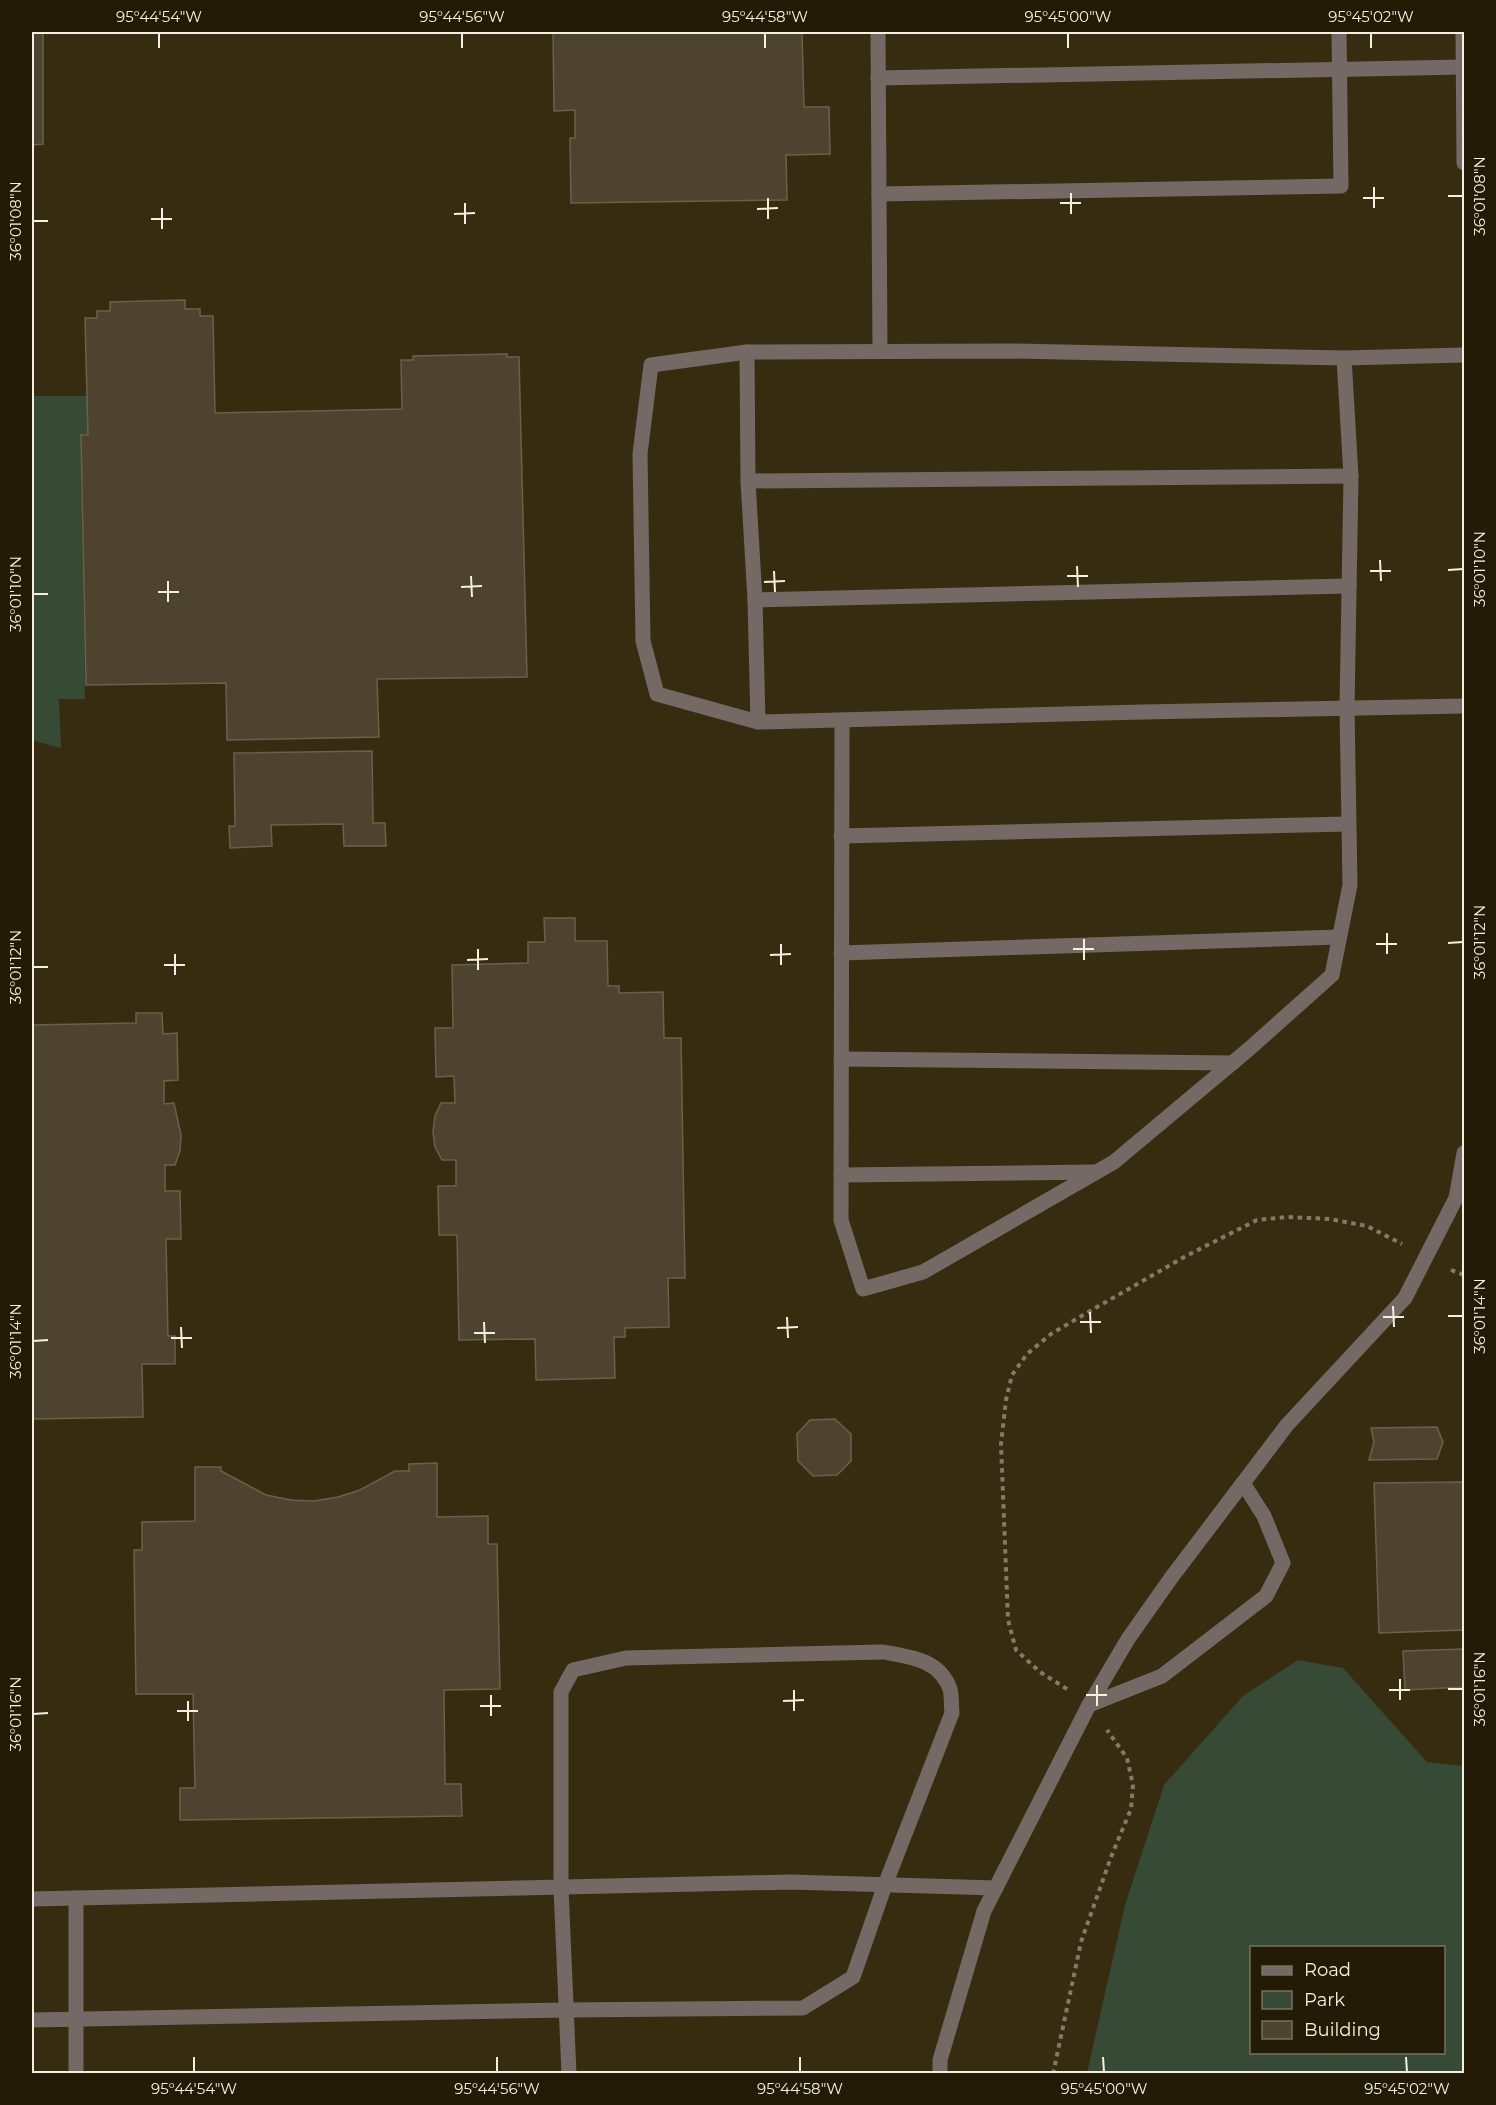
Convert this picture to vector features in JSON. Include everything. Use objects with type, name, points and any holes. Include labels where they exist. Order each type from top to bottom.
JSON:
[{"type":"street","points":[[878,32],[880,351]]},
{"type":"street","points":[[879,194],[1341,186],[1340,32]]},
{"type":"street","points":[[1463,32],[1464,163]]},
{"type":"street","points":[[878,78],[1464,67]]},
{"type":"street","points":[[1464,356],[1344,358],[1011,351],[747,352],[651,365],[640,454],[643,641],[657,694],[758,722],[1464,706]]},
{"type":"street","points":[[747,352],[748,481],[755,600],[758,722]]},
{"type":"street","points":[[842,720],[841,1220],[863,1289],[923,1272],[1114,1162],[1233,1063],[1332,975],[1350,885],[1347,708],[1351,476],[1344,358]]},
{"type":"street","points":[[748,481],[1351,476]]},
{"type":"street","points":[[755,600],[1349,586]]},
{"type":"street","points":[[841,836],[1348,824]]},
{"type":"street","points":[[841,953],[1339,937]]},
{"type":"street","points":[[841,1059],[1233,1063]]},
{"type":"street","points":[[940,2073],[940,2061],[984,1911],[1089,1705],[1128,1639],[1171,1578],[1287,1425],[1405,1298],[1456,1198],[1464,1154]]},
{"type":"street","points":[[841,1175],[1096,1172]]},
{"type":"street","points":[[1089,1705],[1162,1676],[1266,1596],[1283,1563],[1264,1516],[1243,1483]]},
{"type":"street","points":[[32,2020],[567,2010],[803,2008],[852,1977],[952,1713],[950,1690],[936,1669],[918,1658],[883,1652],[626,1658],[573,1670],[561,1692],[561,1888],[567,2010],[569,2073]]},
{"type":"street","points":[[32,1899],[790,1882],[996,1888]]},
{"type":"street","points":[[76,1898],[76,2073]]},
{"type":"path","points":[[1053,2073],[1081,1942],[1111,1857],[1131,1809],[1133,1785],[1127,1758],[1089,1705],[1040,1672],[1017,1650],[1008,1620],[1001,1443],[1006,1400],[1012,1375],[1027,1354],[1051,1334],[1186,1256],[1257,1220],[1287,1217],[1330,1219],[1367,1226],[1464,1275]]},
{"type":"shaded area","points":[[32,32],[1464,32],[1464,2073],[32,2074]]},
{"type":"green space","points":[[32,396],[87,396],[88,435],[81,436],[85,699],[59,699],[61,748],[32,742]]},
{"type":"green space","points":[[1298,1660],[1343,1668],[1427,1762],[1464,1766],[1464,2073],[1087,2073],[1125,1905],[1164,1785],[1243,1696]]},
{"type":"building","points":[[32,32],[43,32],[43,144],[32,145]]},
{"type":"building","points":[[553,32],[802,32],[804,107],[829,107],[830,154],[786,155],[787,200],[571,203],[570,138],[575,138],[575,110],[554,111]]},
{"type":"building","points":[[185,300],[185,309],[200,309],[200,316],[213,316],[215,413],[402,409],[401,360],[413,360],[413,356],[507,354],[507,357],[519,357],[527,677],[377,679],[379,737],[227,740],[226,683],[86,685],[81,435],[88,435],[85,318],[97,318],[97,311],[110,311],[110,302]]},
{"type":"building","points":[[372,751],[373,823],[385,823],[386,846],[344,846],[343,824],[271,825],[272,846],[230,848],[229,826],[235,826],[234,753]]},
{"type":"building","points":[[544,918],[575,918],[575,941],[607,941],[608,986],[619,986],[619,993],[663,992],[664,1038],[681,1038],[685,1278],[668,1278],[669,1327],[625,1328],[625,1337],[614,1337],[615,1378],[536,1380],[535,1339],[459,1340],[457,1235],[439,1235],[438,1186],[456,1186],[456,1160],[442,1160],[435,1147],[433,1132],[435,1116],[441,1103],[455,1103],[454,1076],[436,1077],[435,1028],[453,1028],[452,965],[528,963],[528,942],[545,942]]},
{"type":"building","points":[[136,1013],[162,1013],[163,1034],[177,1033],[178,1080],[164,1081],[164,1104],[174,1103],[181,1135],[180,1151],[175,1165],[165,1165],[165,1191],[180,1191],[181,1239],[166,1239],[168,1336],[175,1336],[175,1364],[142,1364],[143,1417],[32,1419],[32,1025],[136,1023]]},
{"type":"building","points":[[835,1419],[851,1434],[851,1461],[837,1475],[813,1476],[798,1461],[797,1434],[810,1420]]},
{"type":"building","points":[[1437,1427],[1443,1442],[1437,1459],[1369,1460],[1374,1442],[1371,1428]]},
{"type":"building","points":[[437,1463],[437,1517],[488,1516],[488,1544],[497,1544],[500,1689],[444,1690],[445,1784],[461,1784],[462,1816],[180,1820],[180,1788],[195,1788],[193,1694],[136,1694],[134,1550],[142,1550],[142,1522],[195,1521],[195,1467],[221,1467],[221,1471],[266,1495],[291,1500],[314,1501],[360,1490],[395,1471],[409,1471],[409,1464]]},
{"type":"building","points":[[1464,1482],[1464,1630],[1379,1633],[1374,1483]]},
{"type":"building","points":[[1464,1649],[1464,1687],[1405,1690],[1403,1651]]}]
